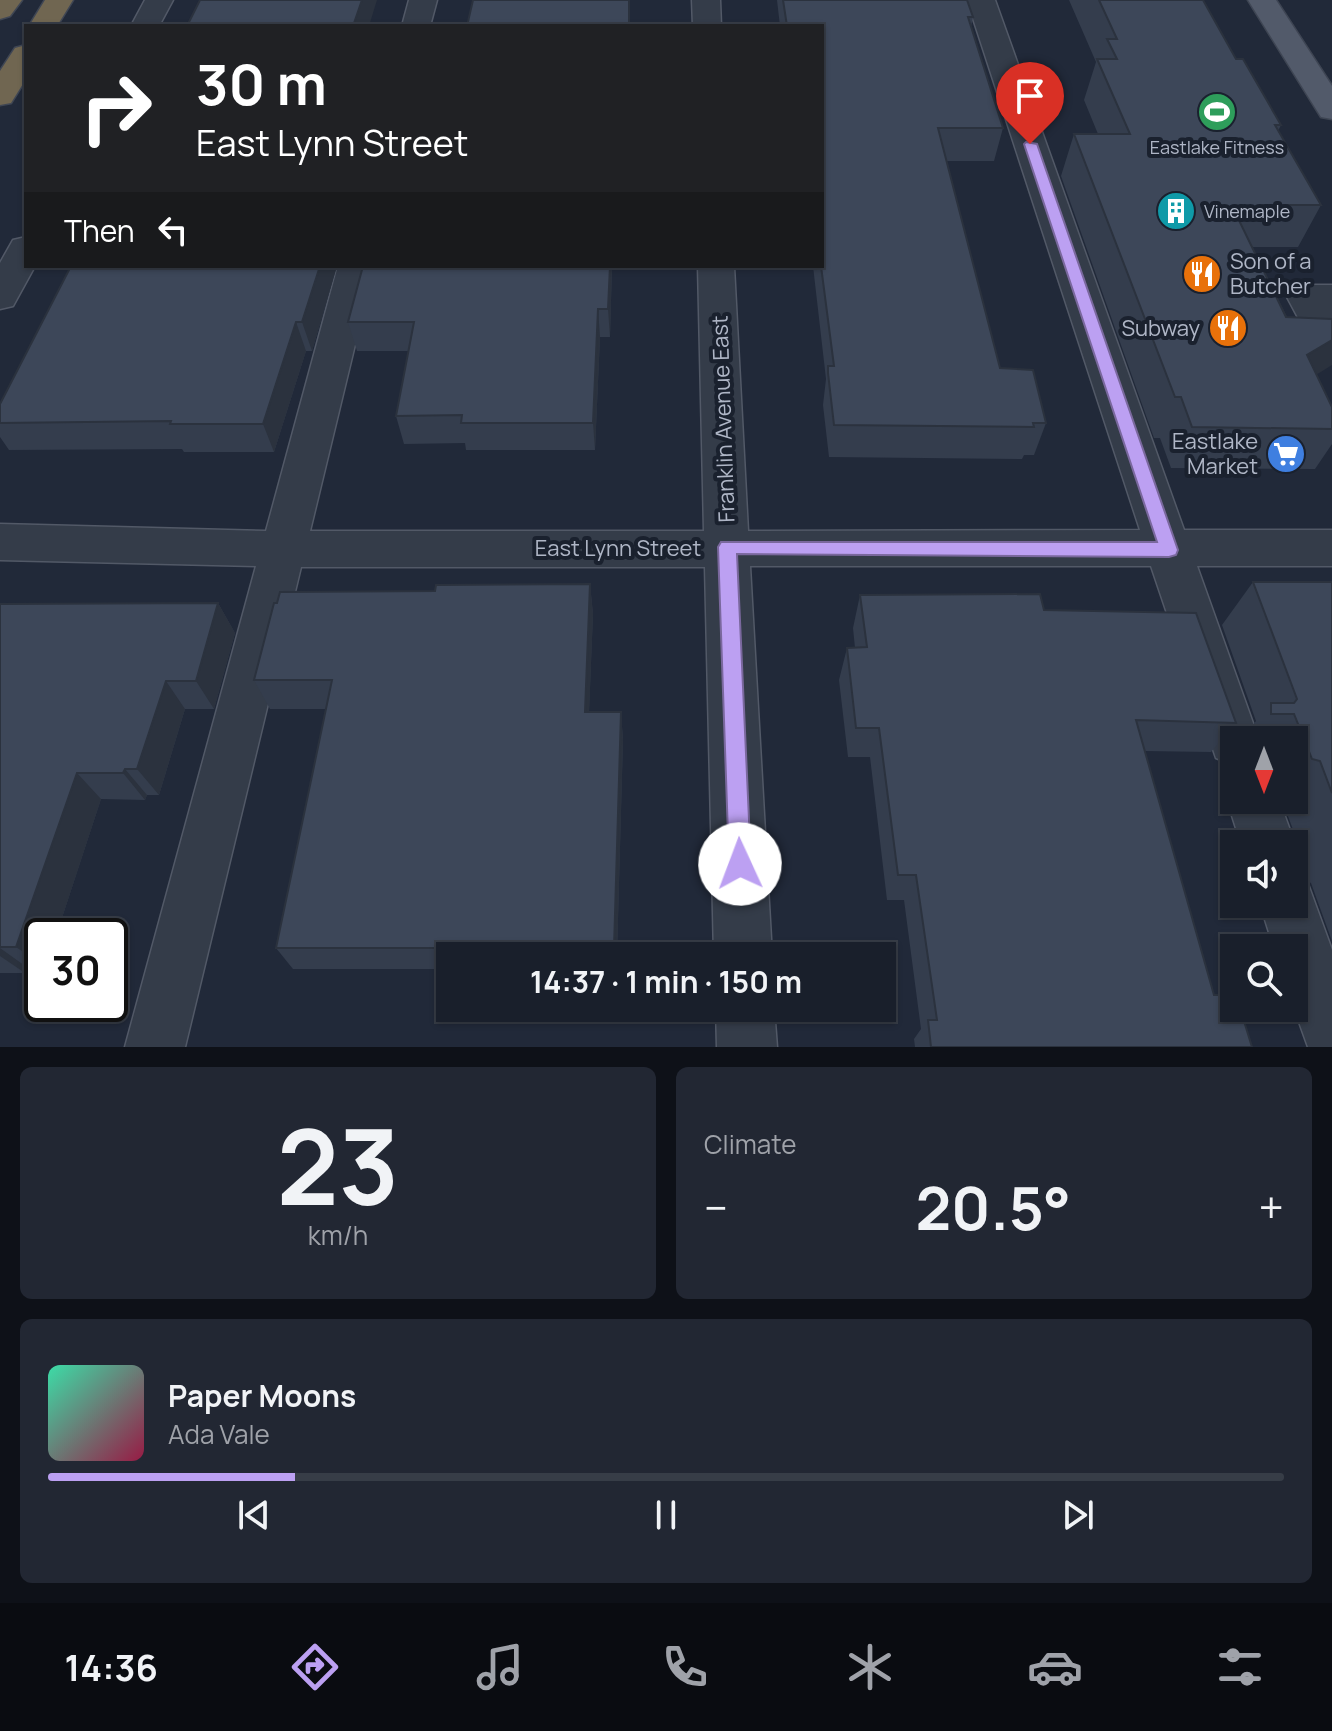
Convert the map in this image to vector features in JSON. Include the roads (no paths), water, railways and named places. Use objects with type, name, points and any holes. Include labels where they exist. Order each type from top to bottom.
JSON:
[{"type":"highway","points":[[0,10],[8,0]]},
{"type":"highway","points":[[44,24],[59,0]]},
{"type":"highway","points":[[0,96],[24,57]]},
{"type":"main road","points":[[1262,0],[1332,110]]},
{"type":"street","points":[[146,24],[159,0]]},
{"type":"street","points":[[417,24],[423,0]]},
{"type":"street","points":[[706,0],[707,24]]},
{"type":"street","points":[[981,0],[1229,726]]},
{"type":"street","points":[[0,297],[24,252]]},
{"type":"street","points":[[155,1047],[355,268]]},
{"type":"street","name":"Franklin Avenue East","points":[[716,268],[742,942]]},
{"type":"street","points":[[1332,297],[1306,297],[1332,346]]},
{"type":"street","name":"East Lynn Street","points":[[0,542],[285,549],[1332,548]]},
{"type":"street","points":[[1293,918],[1332,1034]]},
{"type":"street","points":[[746,1022],[747,1047]]},
{"type":"place","name":"Eastlake Fitness","points":[[1217,112]]},
{"type":"place","name":"Vinemaple","points":[[1176,211]]},
{"type":"place","name":"Son of a Butcher","points":[[1202,274]]},
{"type":"place","name":"Subway","points":[[1228,328]]},
{"type":"place","name":"Eastlake Market","points":[[1286,454]]}]
